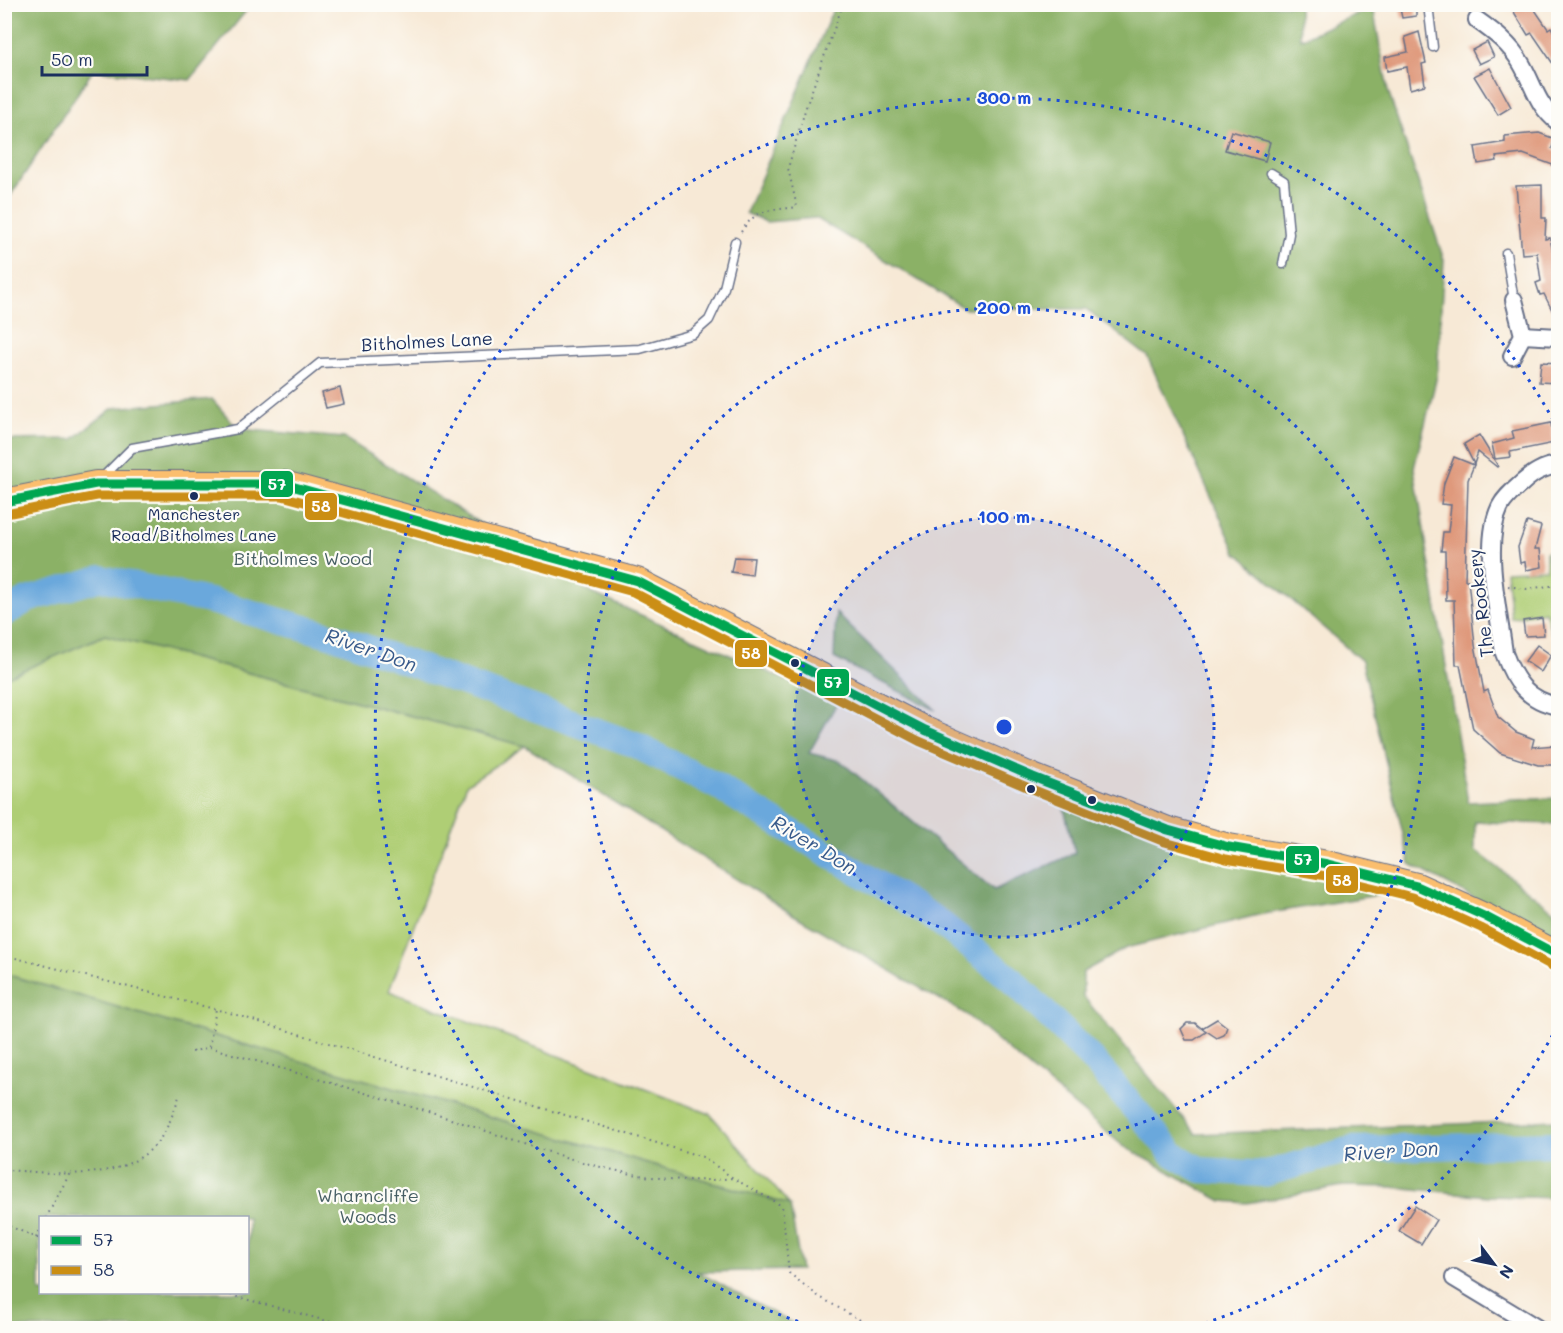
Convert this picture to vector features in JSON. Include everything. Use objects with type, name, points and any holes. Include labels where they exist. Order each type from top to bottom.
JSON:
[{"type":"main road","points":[[4,502],[96,484],[284,484],[637,581],[925,730],[1033,777],[1168,830],[1219,844],[1328,864],[1417,886],[1486,917],[1558,955]]},
{"type":"street","points":[[1477,20],[1501,37],[1521,63],[1539,103],[1558,122]]},
{"type":"street","points":[[1512,356],[1523,335],[1514,300]]},
{"type":"street","points":[[1523,335],[1558,338]]},
{"type":"street","name":"The Rookery","points":[[1558,465],[1536,472],[1511,492],[1501,505],[1494,523],[1492,544],[1504,653],[1510,670],[1516,682],[1543,703],[1558,706]]},
{"type":"street","points":[[1454,1278],[1537,1329]]},
{"type":"lane","points":[[1428,4],[1433,47]]},
{"type":"lane","points":[[1271,173],[1284,181],[1289,234],[1282,264]]},
{"type":"lane","name":"Bitholmes Lane","points":[[96,484],[132,448],[238,429],[320,363],[640,349],[693,334],[710,320],[719,299],[735,242]]},
{"type":"lane","points":[[1506,253],[1514,300]]},
{"type":"path","points":[[735,242],[751,217],[758,212],[797,207],[788,168],[806,107],[843,4]]},
{"type":"path","points":[[1506,585],[1526,589],[1558,585]]},
{"type":"path","points":[[4,955],[216,1009],[381,1057],[704,1157],[733,1178],[782,1206],[789,1273],[818,1296],[874,1329]]},
{"type":"path","points":[[209,1047],[216,1009]]},
{"type":"path","points":[[192,1052],[209,1047],[407,1105],[630,1175],[705,1181],[733,1178]]},
{"type":"path","points":[[4,1170],[69,1173],[108,1171],[138,1158],[155,1144],[171,1119],[180,1094]]},
{"type":"path","points":[[47,1216],[69,1173]]},
{"type":"path","points":[[4,1224],[39,1239]]},
{"type":"path","points":[[36,1238],[39,1231]]},
{"type":"path","points":[[223,1294],[353,1329]]},
{"type":"green space","points":[[5,4],[251,5],[190,80],[93,70],[5,204]]},
{"type":"green space","points":[[835,5],[1299,5],[1300,39],[1373,7],[1388,91],[1444,260],[1437,376],[1414,468],[1468,802],[1558,798],[1558,824],[1475,822],[1475,850],[1558,914],[1558,943],[1410,864],[1362,661],[1236,552],[1147,356],[1086,309],[966,309],[816,218],[766,222],[746,213]]},
{"type":"green space","name":"Bitholmes Wood","points":[[212,399],[238,429],[344,438],[592,593],[837,703],[809,753],[840,761],[994,890],[1075,853],[1062,800],[1190,844],[1384,894],[1258,915],[1126,948],[1083,972],[1083,996],[1196,1134],[1558,1120],[1558,1198],[1488,1196],[1393,1187],[1343,1186],[1247,1203],[1222,1201],[1123,1146],[964,1013],[792,914],[525,746],[105,635],[5,678],[4,440],[73,439],[113,408]]},
{"type":"green space","points":[[1558,549],[1558,633],[1552,634],[1545,611],[1511,618],[1506,571],[1546,569],[1546,552]]},
{"type":"green space","points":[[836,613],[936,710],[834,658]]},
{"type":"green space","points":[[105,635],[525,746],[467,784],[389,991],[710,1114],[790,1205],[5,974],[4,678]]},
{"type":"green space","name":"Wharncliffe Woods","points":[[5,974],[790,1205],[801,1270],[698,1272],[801,1328],[5,1328]]},
{"type":"building","points":[[1399,4],[1416,4],[1416,16],[1402,18]]},
{"type":"building","points":[[1509,4],[1531,4],[1548,29],[1551,27],[1558,40],[1558,71],[1532,33],[1528,35]]},
{"type":"building","points":[[1419,32],[1426,63],[1422,64],[1425,85],[1410,89],[1407,67],[1387,71],[1385,57],[1408,52],[1405,37]]},
{"type":"building","points":[[1487,42],[1494,57],[1479,64],[1472,50]]},
{"type":"building","points":[[1490,68],[1511,107],[1498,115],[1474,76]]},
{"type":"building","points":[[1231,131],[1270,142],[1265,161],[1225,150]]},
{"type":"building","points":[[1539,133],[1555,139],[1552,148],[1558,151],[1558,167],[1523,154],[1496,157],[1497,161],[1478,164],[1475,147],[1505,142],[1505,136]]},
{"type":"building","points":[[1542,185],[1542,218],[1546,218],[1545,239],[1550,238],[1558,276],[1558,322],[1544,294],[1540,295],[1536,283],[1541,281],[1537,253],[1522,254],[1516,186]]},
{"type":"building","points":[[1541,362],[1558,363],[1558,383],[1539,382]]},
{"type":"building","points":[[340,388],[344,404],[326,408],[322,393]]},
{"type":"building","points":[[1551,423],[1554,443],[1510,452],[1511,457],[1495,459],[1492,444],[1514,438],[1512,431]]},
{"type":"building","points":[[1479,435],[1497,467],[1478,452],[1474,464],[1464,444]]},
{"type":"building","points":[[1454,457],[1474,465],[1468,480],[1465,580],[1468,580],[1475,645],[1484,692],[1488,690],[1498,717],[1516,732],[1534,739],[1532,747],[1556,745],[1558,765],[1538,765],[1500,753],[1473,729],[1460,665],[1456,665],[1454,600],[1446,600],[1445,551],[1441,551],[1443,532],[1448,532],[1451,505],[1441,504],[1444,483]]},
{"type":"building","points":[[1527,522],[1541,526],[1535,549],[1540,549],[1542,567],[1526,570],[1525,562],[1520,563],[1518,547]]},
{"type":"building","points":[[734,557],[754,558],[752,575],[731,572]]},
{"type":"building","points":[[1542,618],[1544,635],[1525,636],[1523,621]]},
{"type":"building","points":[[1537,645],[1551,655],[1541,672],[1525,661]]},
{"type":"building","points":[[1217,1019],[1227,1027],[1224,1035],[1217,1038],[1202,1028]]},
{"type":"building","points":[[1187,1023],[1195,1023],[1206,1032],[1194,1040],[1186,1040],[1181,1029]]},
{"type":"building","points":[[1415,1206],[1436,1220],[1421,1244],[1399,1231]]},
{"type":"waterway","name":"River Don","points":[[4,614],[27,600],[101,578],[214,602],[340,638],[633,744],[713,784],[934,918],[1010,978],[1093,1060],[1173,1154],[1201,1170],[1264,1174],[1352,1149],[1558,1144]]},
{"type":"transit line","name":"57","points":[[4,502],[96,484],[284,484],[637,581],[925,730],[1033,777],[1168,830],[1229,847],[1328,864],[1417,886],[1486,917],[1558,955]]},
{"type":"transit line","name":"58","points":[[6,514],[97,496],[282,496],[633,592],[919,741],[1029,788],[1165,842],[1226,859],[1326,876],[1413,897],[1481,928],[1552,966]]},
{"type":"place","name":"Manchester Road/Bitholmes Lane","points":[[194,496]]}]
